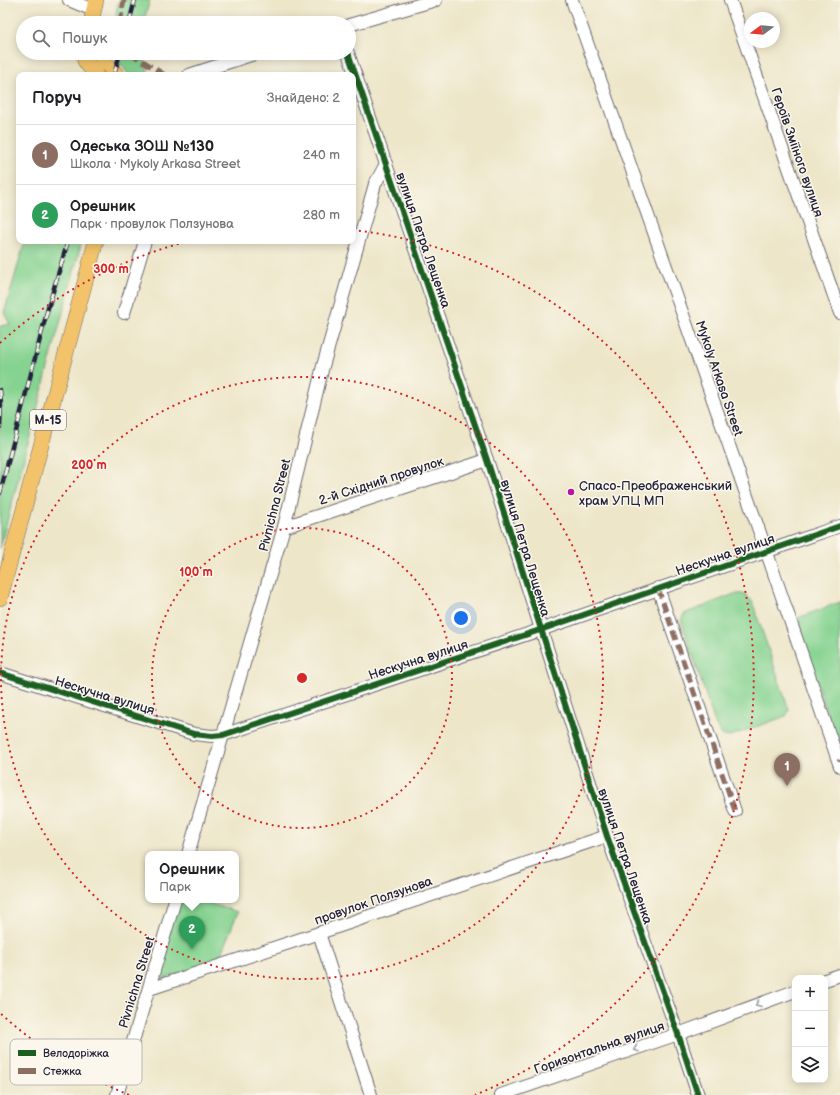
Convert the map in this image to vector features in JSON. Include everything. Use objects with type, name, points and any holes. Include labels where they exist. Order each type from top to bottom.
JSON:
[{"type":"main road","points":[[85,60],[94,72]]},
{"type":"main road","points":[[103,60],[114,72]]},
{"type":"main road","name":"М-15","points":[[0,598],[95,244]]},
{"type":"street","points":[[69,0],[93,11]]},
{"type":"street","points":[[356,23],[436,0]]},
{"type":"street","name":"Mykoly Arkasa Street","points":[[572,0],[767,551],[840,766]]},
{"type":"street","name":"Героїв Зміїного вулиця","points":[[730,0],[840,313]]},
{"type":"street","points":[[198,72],[235,60]]},
{"type":"street","name":"вулиця Петра Лещенка","points":[[350,60],[355,72]]},
{"type":"street","name":"вулиця Петра Лещенка","points":[[356,76],[487,460],[607,836],[678,1034],[698,1095]]},
{"type":"street","name":"Pivnichna Street","points":[[189,851],[284,527],[323,366],[375,184],[386,164]]},
{"type":"street","points":[[124,313],[145,244]]},
{"type":"street","name":"2-й Східний провулок","points":[[284,527],[487,460]]},
{"type":"street","name":"Нескучна вулиця","points":[[0,673],[194,734],[223,736],[540,630],[840,526]]},
{"type":"street","points":[[658,588],[735,811]]},
{"type":"street","name":"провулок Ползунова","points":[[149,989],[607,836]]},
{"type":"street","name":"Pivnichna Street","points":[[134,1039],[174,903]]},
{"type":"street","points":[[318,933],[371,1095]]},
{"type":"street","points":[[828,979],[840,975]]},
{"type":"street","name":"Горизонтальна вулиця","points":[[501,1095],[678,1034],[792,992]]},
{"type":"street","name":"Pivnichna Street","points":[[117,1095],[120,1085]]},
{"type":"green space","points":[[119,0],[150,0],[145,16],[116,16]]},
{"type":"green space","points":[[117,60],[144,60],[148,72],[127,72]]},
{"type":"green space","points":[[24,244],[81,244],[0,548],[0,326],[10,324],[4,313]]},
{"type":"green space","points":[[734,594],[745,594],[752,601],[789,710],[786,716],[728,737],[722,735],[716,726],[681,620],[684,614]]},
{"type":"green space","points":[[840,602],[840,751],[795,619]]},
{"type":"green space","points":[[174,903],[208,903],[238,912],[218,961],[150,983]]},
{"type":"railway","points":[[131,16],[135,0]]},
{"type":"railway","points":[[115,72],[118,60]]},
{"type":"railway","points":[[0,493],[48,308],[67,244]]},
{"type":"railway","points":[[0,390],[0,427]]},
{"type":"marked path","points":[[121,16],[124,0]]},
{"type":"marked path","points":[[141,60],[160,72]]},
{"type":"marked path","points":[[658,588],[735,811]]},
{"type":"cycle path","points":[[350,60],[354,72]]},
{"type":"cycle path","points":[[356,76],[487,460],[607,836],[678,1034],[698,1095]]},
{"type":"cycle path","points":[[0,673],[194,734],[212,736],[223,735],[540,630],[840,526]]},
{"type":"place","name":"Спасо-Преображенський храм УПЦ МП","points":[[571,492]]},
{"type":"place","name":"Одеська ЗОШ №130","points":[[787,786]]},
{"type":"place","name":"Орешник","points":[[192,949]]}]
